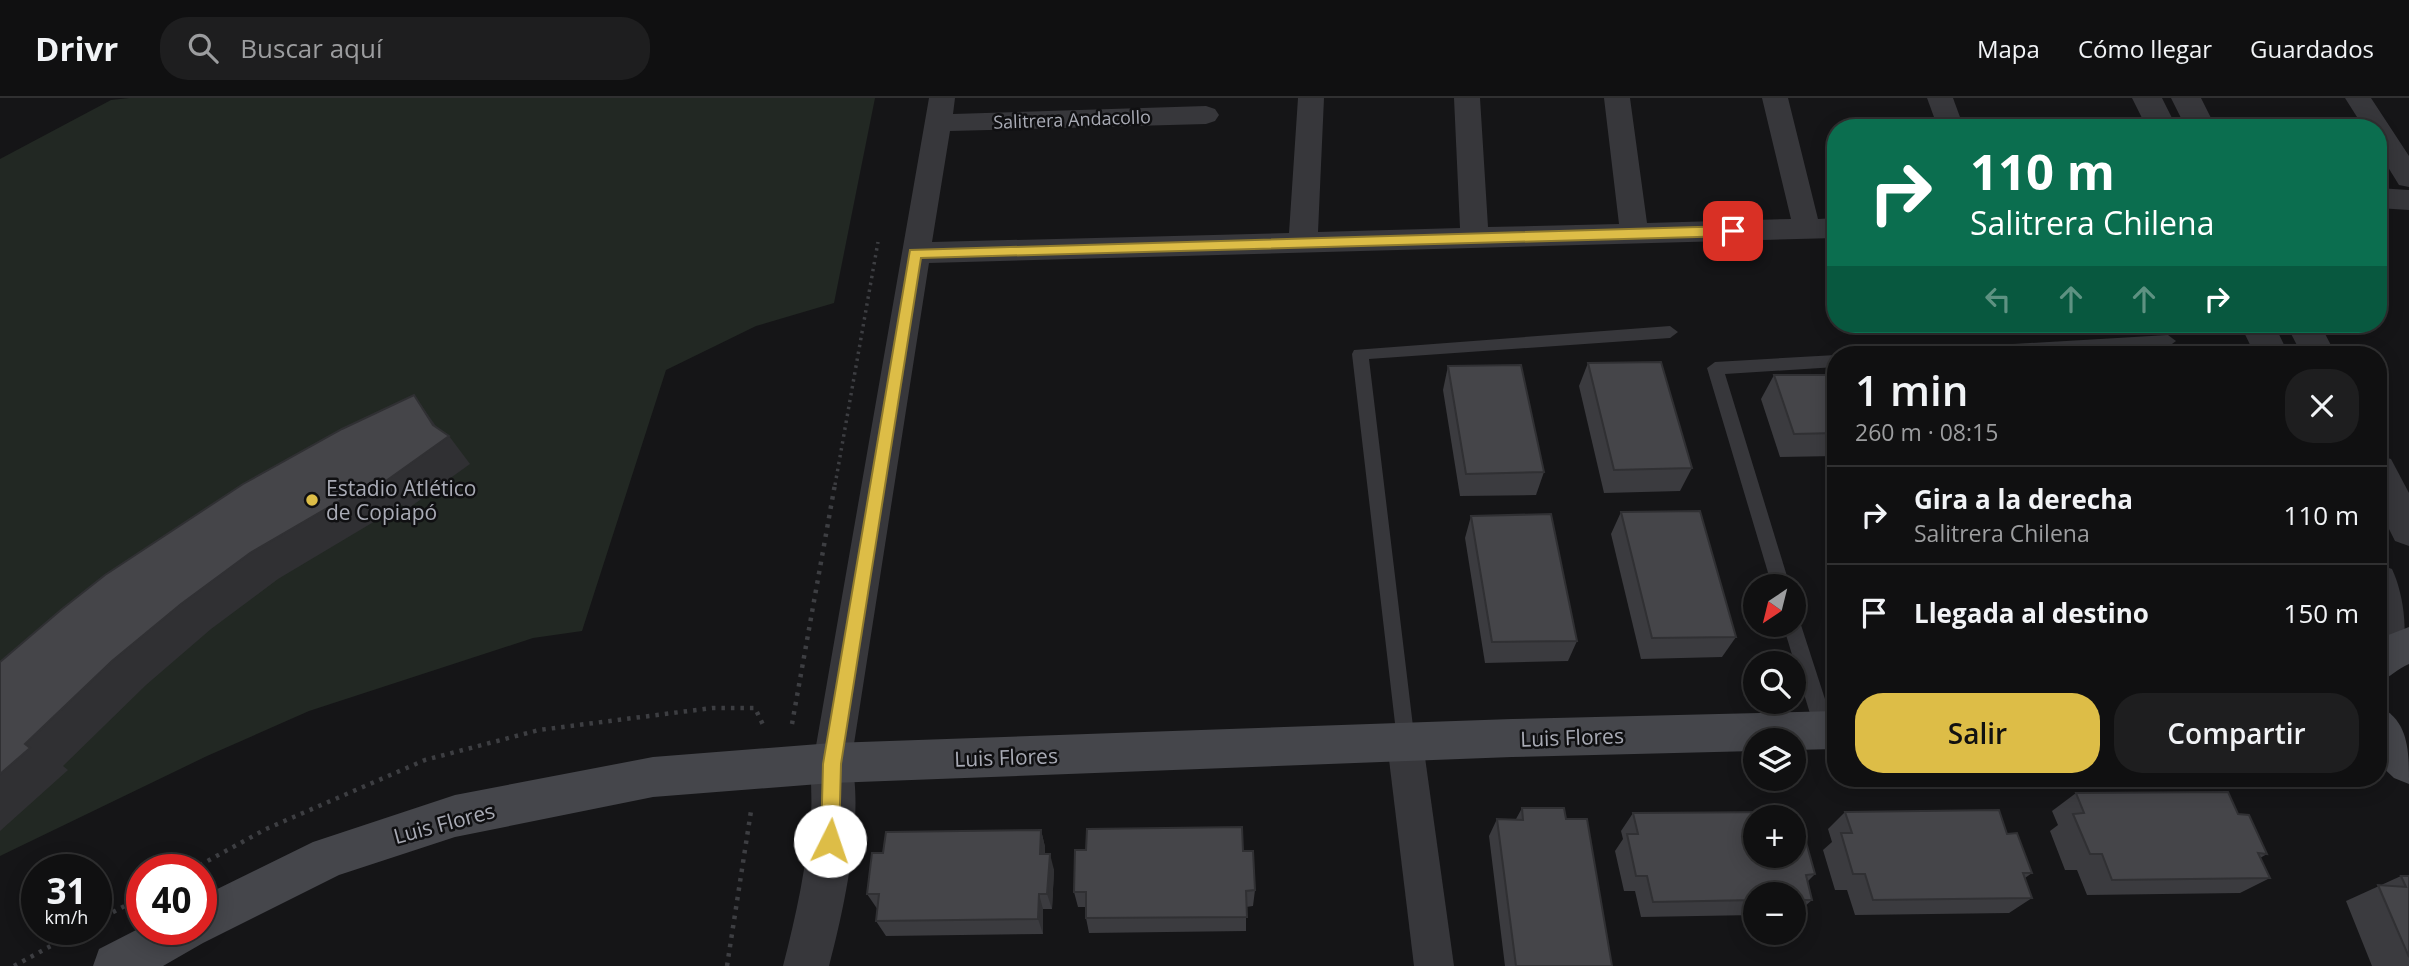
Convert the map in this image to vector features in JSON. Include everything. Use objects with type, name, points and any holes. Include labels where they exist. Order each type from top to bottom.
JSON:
[{"type":"main road","name":"Luis Flores","points":[[217,913],[329,858],[455,816],[653,777],[832,764],[1827,730]]},
{"type":"main road","points":[[2387,739],[2397,757]]},
{"type":"main road","points":[[116,966],[156,945]]},
{"type":"street","points":[[1303,242],[1311,98]]},
{"type":"street","points":[[1468,98],[1475,237]]},
{"type":"street","points":[[1617,98],[1634,233]]},
{"type":"street","points":[[1774,98],[1807,229]]},
{"type":"street","points":[[1940,98],[1948,119]]},
{"type":"street","points":[[2147,98],[2158,119]]},
{"type":"street","points":[[2186,98],[2196,119]]},
{"type":"street","points":[[2358,98],[2372,119]]},
{"type":"street","points":[[806,966],[821,908],[833,811],[832,764],[939,111]]},
{"type":"street","name":"Salitrera Andacollo","points":[[939,111],[1206,115]]},
{"type":"street","points":[[2387,143],[2409,178]]},
{"type":"street","points":[[2387,199],[2409,200]]},
{"type":"street","points":[[915,253],[1827,228]]},
{"type":"street","points":[[2387,487],[2409,530]]},
{"type":"street","points":[[2387,627],[2391,655]]},
{"type":"street","points":[[1405,743],[1434,966]]},
{"type":"lane","points":[[1405,743],[1360,354],[1670,332]]},
{"type":"lane","points":[[2082,346],[2168,341]]},
{"type":"lane","points":[[1777,574],[1715,368],[1827,362]]},
{"type":"lane","points":[[1796,637],[1827,722]]},
{"type":"path","points":[[792,724],[880,234]]},
{"type":"path","points":[[727,966],[757,769]]},
{"type":"path","points":[[14,966],[53,945]]},
{"type":"shaded area","name":"Estadio Atlético de Copiapó","points":[[875,98],[834,303],[756,326],[666,370],[582,631],[533,638],[309,711],[207,756],[0,856],[0,159],[111,100]]},
{"type":"building","points":[[1661,362],[1692,468],[1614,470],[1588,363]]},
{"type":"building","points":[[1521,365],[1544,472],[1466,474],[1448,366]]},
{"type":"building","points":[[1774,375],[1827,375],[1827,433],[1794,434]]},
{"type":"building","points":[[414,395],[433,425],[449,436],[383,483],[379,478],[250,553],[181,604],[112,661],[25,744],[30,748],[0,774],[0,662],[105,575],[243,484],[342,429]]},
{"type":"building","points":[[1700,511],[1736,637],[1652,638],[1621,512]]},
{"type":"building","points":[[1551,514],[1577,641],[1492,642],[1471,516]]},
{"type":"building","points":[[2228,792],[2238,814],[2249,815],[2267,854],[2258,853],[2270,878],[2112,880],[2102,854],[2090,854],[2073,814],[2084,813],[2076,793]]},
{"type":"building","points":[[1522,808],[1564,808],[1566,819],[1587,819],[1612,966],[1516,966],[1497,819],[1523,820]]},
{"type":"building","points":[[1999,810],[2007,834],[2017,833],[2032,873],[2023,873],[2032,898],[1873,900],[1865,874],[1853,874],[1841,833],[1852,833],[1845,812]]},
{"type":"building","points":[[1743,812],[1743,868],[1806,868],[1806,842],[1815,874],[1806,875],[1812,900],[1806,900],[1806,882],[1743,882],[1743,900],[1653,902],[1647,876],[1636,876],[1627,834],[1638,834],[1633,813]]},
{"type":"building","points":[[1242,827],[1243,851],[1253,851],[1255,890],[1246,891],[1247,917],[1086,918],[1086,892],[1074,892],[1075,850],[1086,850],[1087,829]]},
{"type":"building","points":[[1041,830],[1040,854],[1050,854],[1047,894],[1039,894],[1038,919],[876,921],[879,894],[867,894],[872,853],[883,853],[886,832]]},
{"type":"building","points":[[2401,876],[2409,876],[2409,957],[2378,885],[2406,887]]},
{"type":"place","name":"Estadio Atlético de Copiapó","points":[[312,500]]},
{"type":"route","points":[[830,841],[833,811],[832,764],[915,253],[1733,231]]}]
